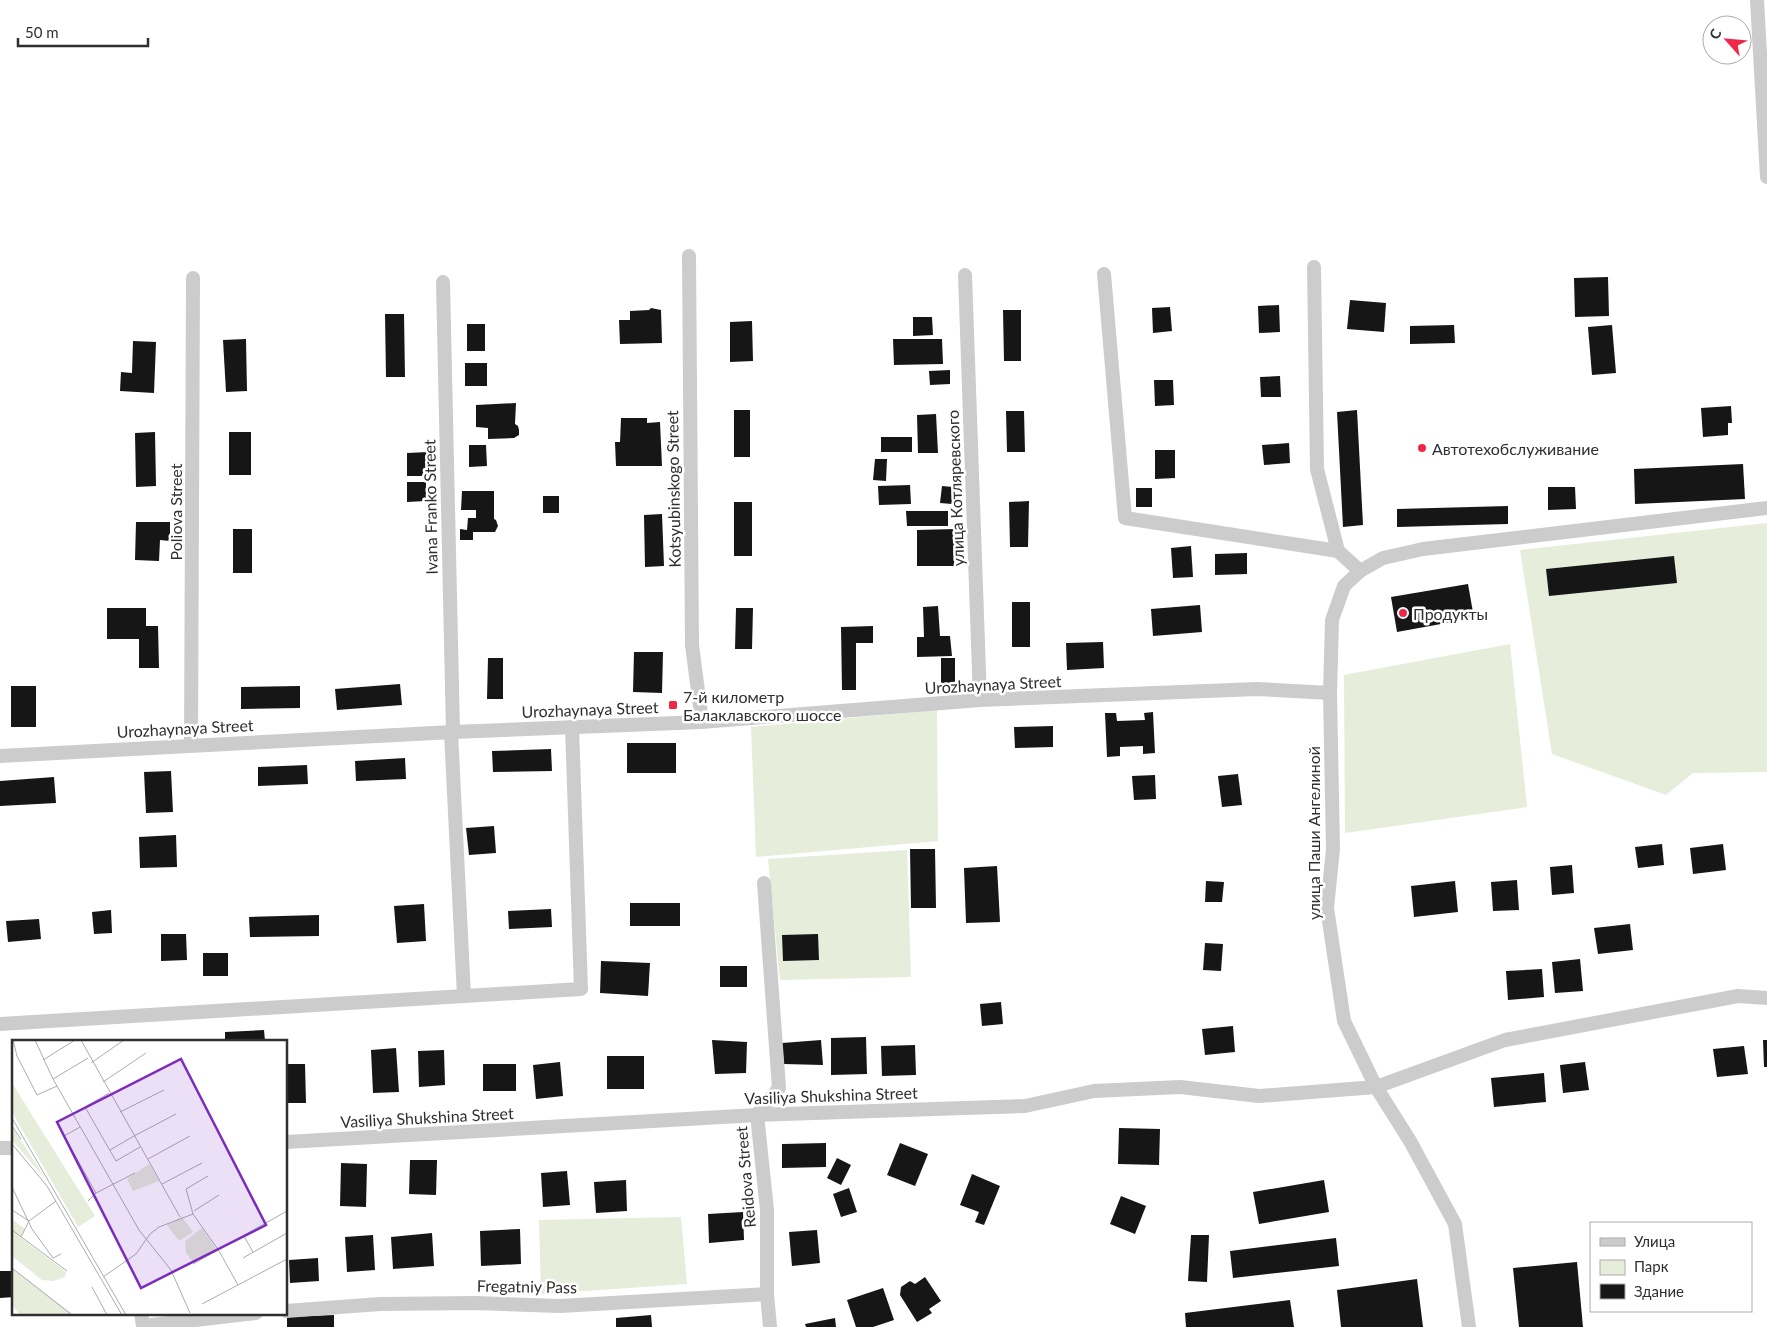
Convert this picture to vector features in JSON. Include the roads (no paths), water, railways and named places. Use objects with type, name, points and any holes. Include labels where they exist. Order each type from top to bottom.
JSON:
[{"type":"street","points":[[1757,0],[1767,177]]},
{"type":"street","name":"Kotsyubinskogo Street","points":[[689,256],[692,645],[702,722]]},
{"type":"street","points":[[1314,267],[1316,469],[1338,552]]},
{"type":"street","points":[[1104,274],[1125,518],[1338,552],[1360,571]]},
{"type":"street","name":"улица Котляревского","points":[[965,275],[980,700]]},
{"type":"street","name":"Poliova Street","points":[[191,745],[193,278]]},
{"type":"street","name":"Ivana Franko Street","points":[[443,282],[452,732],[464,996]]},
{"type":"street","name":"улица Паши Ангелиной","points":[[1469,1327],[1455,1224],[1410,1141],[1376,1087],[1344,1021],[1327,908],[1333,848],[1330,693],[1332,620],[1344,586],[1360,571],[1383,558],[1423,550],[1767,508]]},
{"type":"street","name":"Urozhaynaya Street","points":[[0,756],[452,732],[702,722],[980,700],[1257,689],[1330,693]]},
{"type":"street","points":[[0,1024],[581,989],[572,727]]},
{"type":"street","name":"Reidova Street","points":[[764,883],[779,1088],[757,1114],[767,1210],[767,1294],[770,1327]]},
{"type":"street","name":"Vasiliya Shukshina Street","points":[[288,1142],[757,1114],[1025,1106],[1094,1091],[1180,1087],[1259,1096],[1376,1087],[1505,1040],[1738,996],[1767,998]]},
{"type":"street","name":"Fregatniy Pass","points":[[288,1311],[380,1304],[476,1303],[560,1306],[767,1294]]},
{"type":"street","points":[[141,1314],[143,1326],[247,1314]]},
{"type":"place","name":"Автотехобслуживание","points":[[1422,448]]},
{"type":"place","name":"Продукты","points":[[1403,613]]},
{"type":"place","name":"7-й километр Балаклавского шоссе","points":[[673,705]]}]
